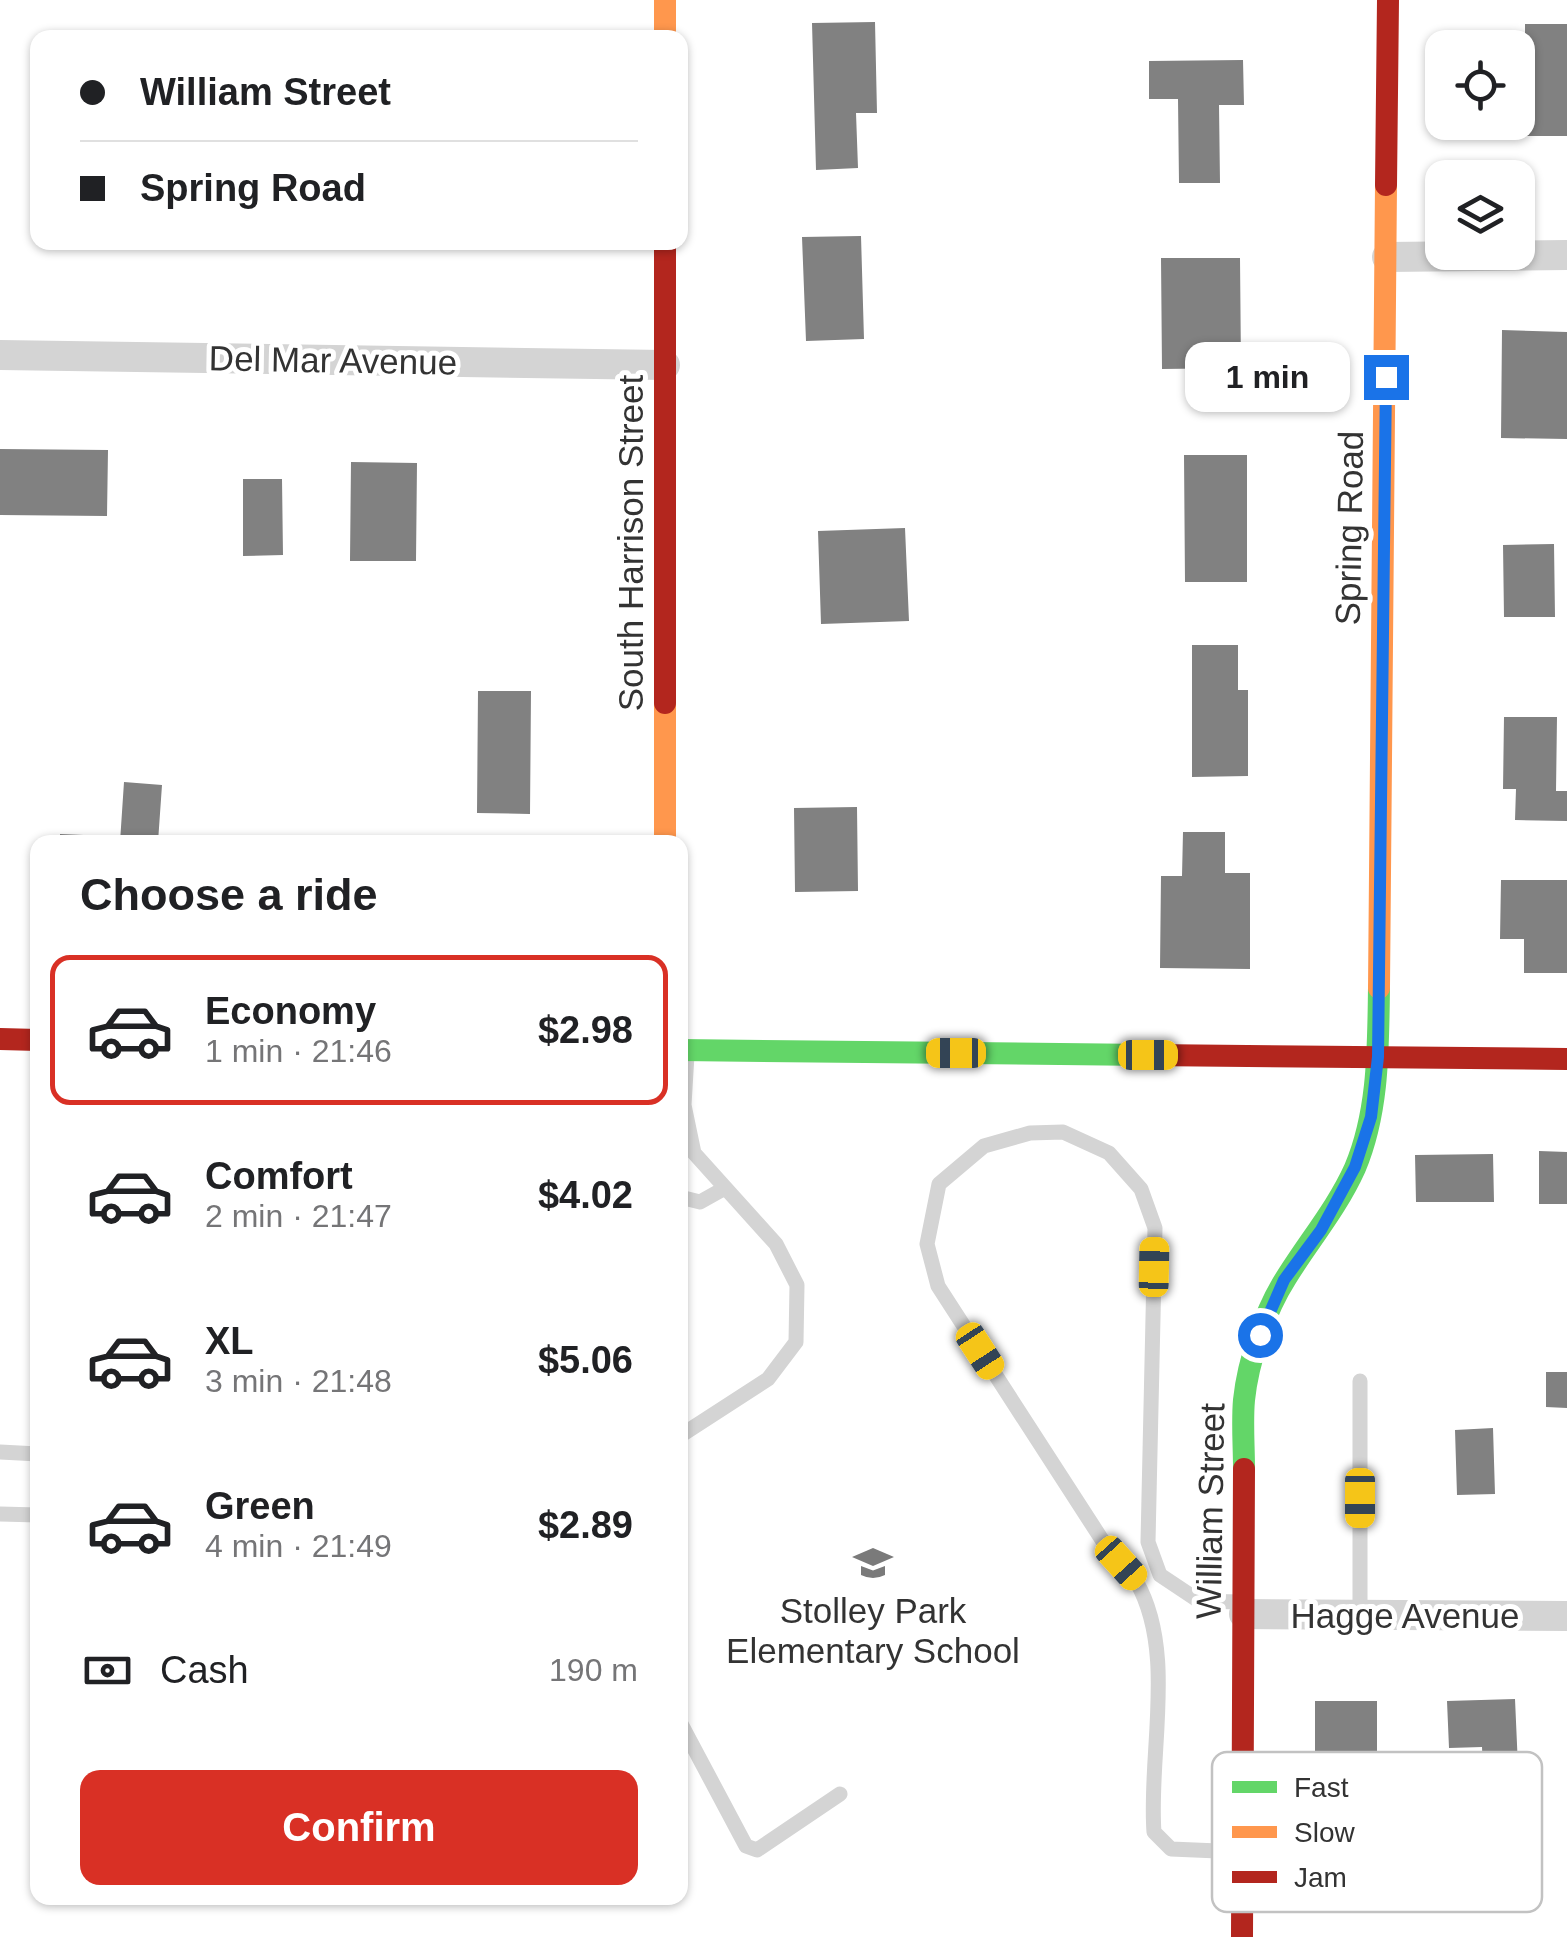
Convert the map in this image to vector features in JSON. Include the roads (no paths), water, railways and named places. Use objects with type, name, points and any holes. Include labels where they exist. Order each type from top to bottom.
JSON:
[{"type":"street","points":[[666,0],[666,30]]},
{"type":"street","name":"Spring Road","points":[[1378,1057],[1388,0]]},
{"type":"street","name":"South Harrison Street","points":[[665,250],[666,835]]},
{"type":"street","points":[[1387,257],[1567,255]]},
{"type":"street","name":"Del Mar Avenue","points":[[0,355],[665,366]]},
{"type":"street","points":[[0,1039],[30,1040]]},
{"type":"street","points":[[688,1050],[1567,1059]]},
{"type":"street","name":"William Street","points":[[1243,1752],[1244,1398],[1256,1351],[1284,1280],[1321,1230],[1355,1167],[1371,1117],[1378,1057]]},
{"type":"street","name":"Hagge Avenue","points":[[1244,1608],[1360,1615],[1567,1616]]},
{"type":"lane","points":[[688,1124],[694,1153],[776,1244],[797,1285],[796,1342],[768,1379],[688,1431]]},
{"type":"lane","points":[[1212,1851],[1171,1849],[1154,1832],[1158,1679],[1150,1613],[1135,1579],[1106,1546],[938,1286],[927,1244],[939,1184],[984,1146],[1030,1133],[1063,1132],[1110,1153],[1141,1189],[1155,1228],[1148,1542],[1160,1574],[1199,1601],[1244,1608]]},
{"type":"lane","points":[[688,1199],[700,1202],[725,1188]]},
{"type":"lane","points":[[1360,1381],[1360,1615]]},
{"type":"lane","points":[[0,1452],[30,1454]]},
{"type":"lane","points":[[0,1514],[30,1515]]},
{"type":"lane","points":[[688,1737],[746,1846],[757,1850],[840,1794]]},
{"type":"place","name":"Stolley Park Elementary School","points":[[873,1563]]}]
